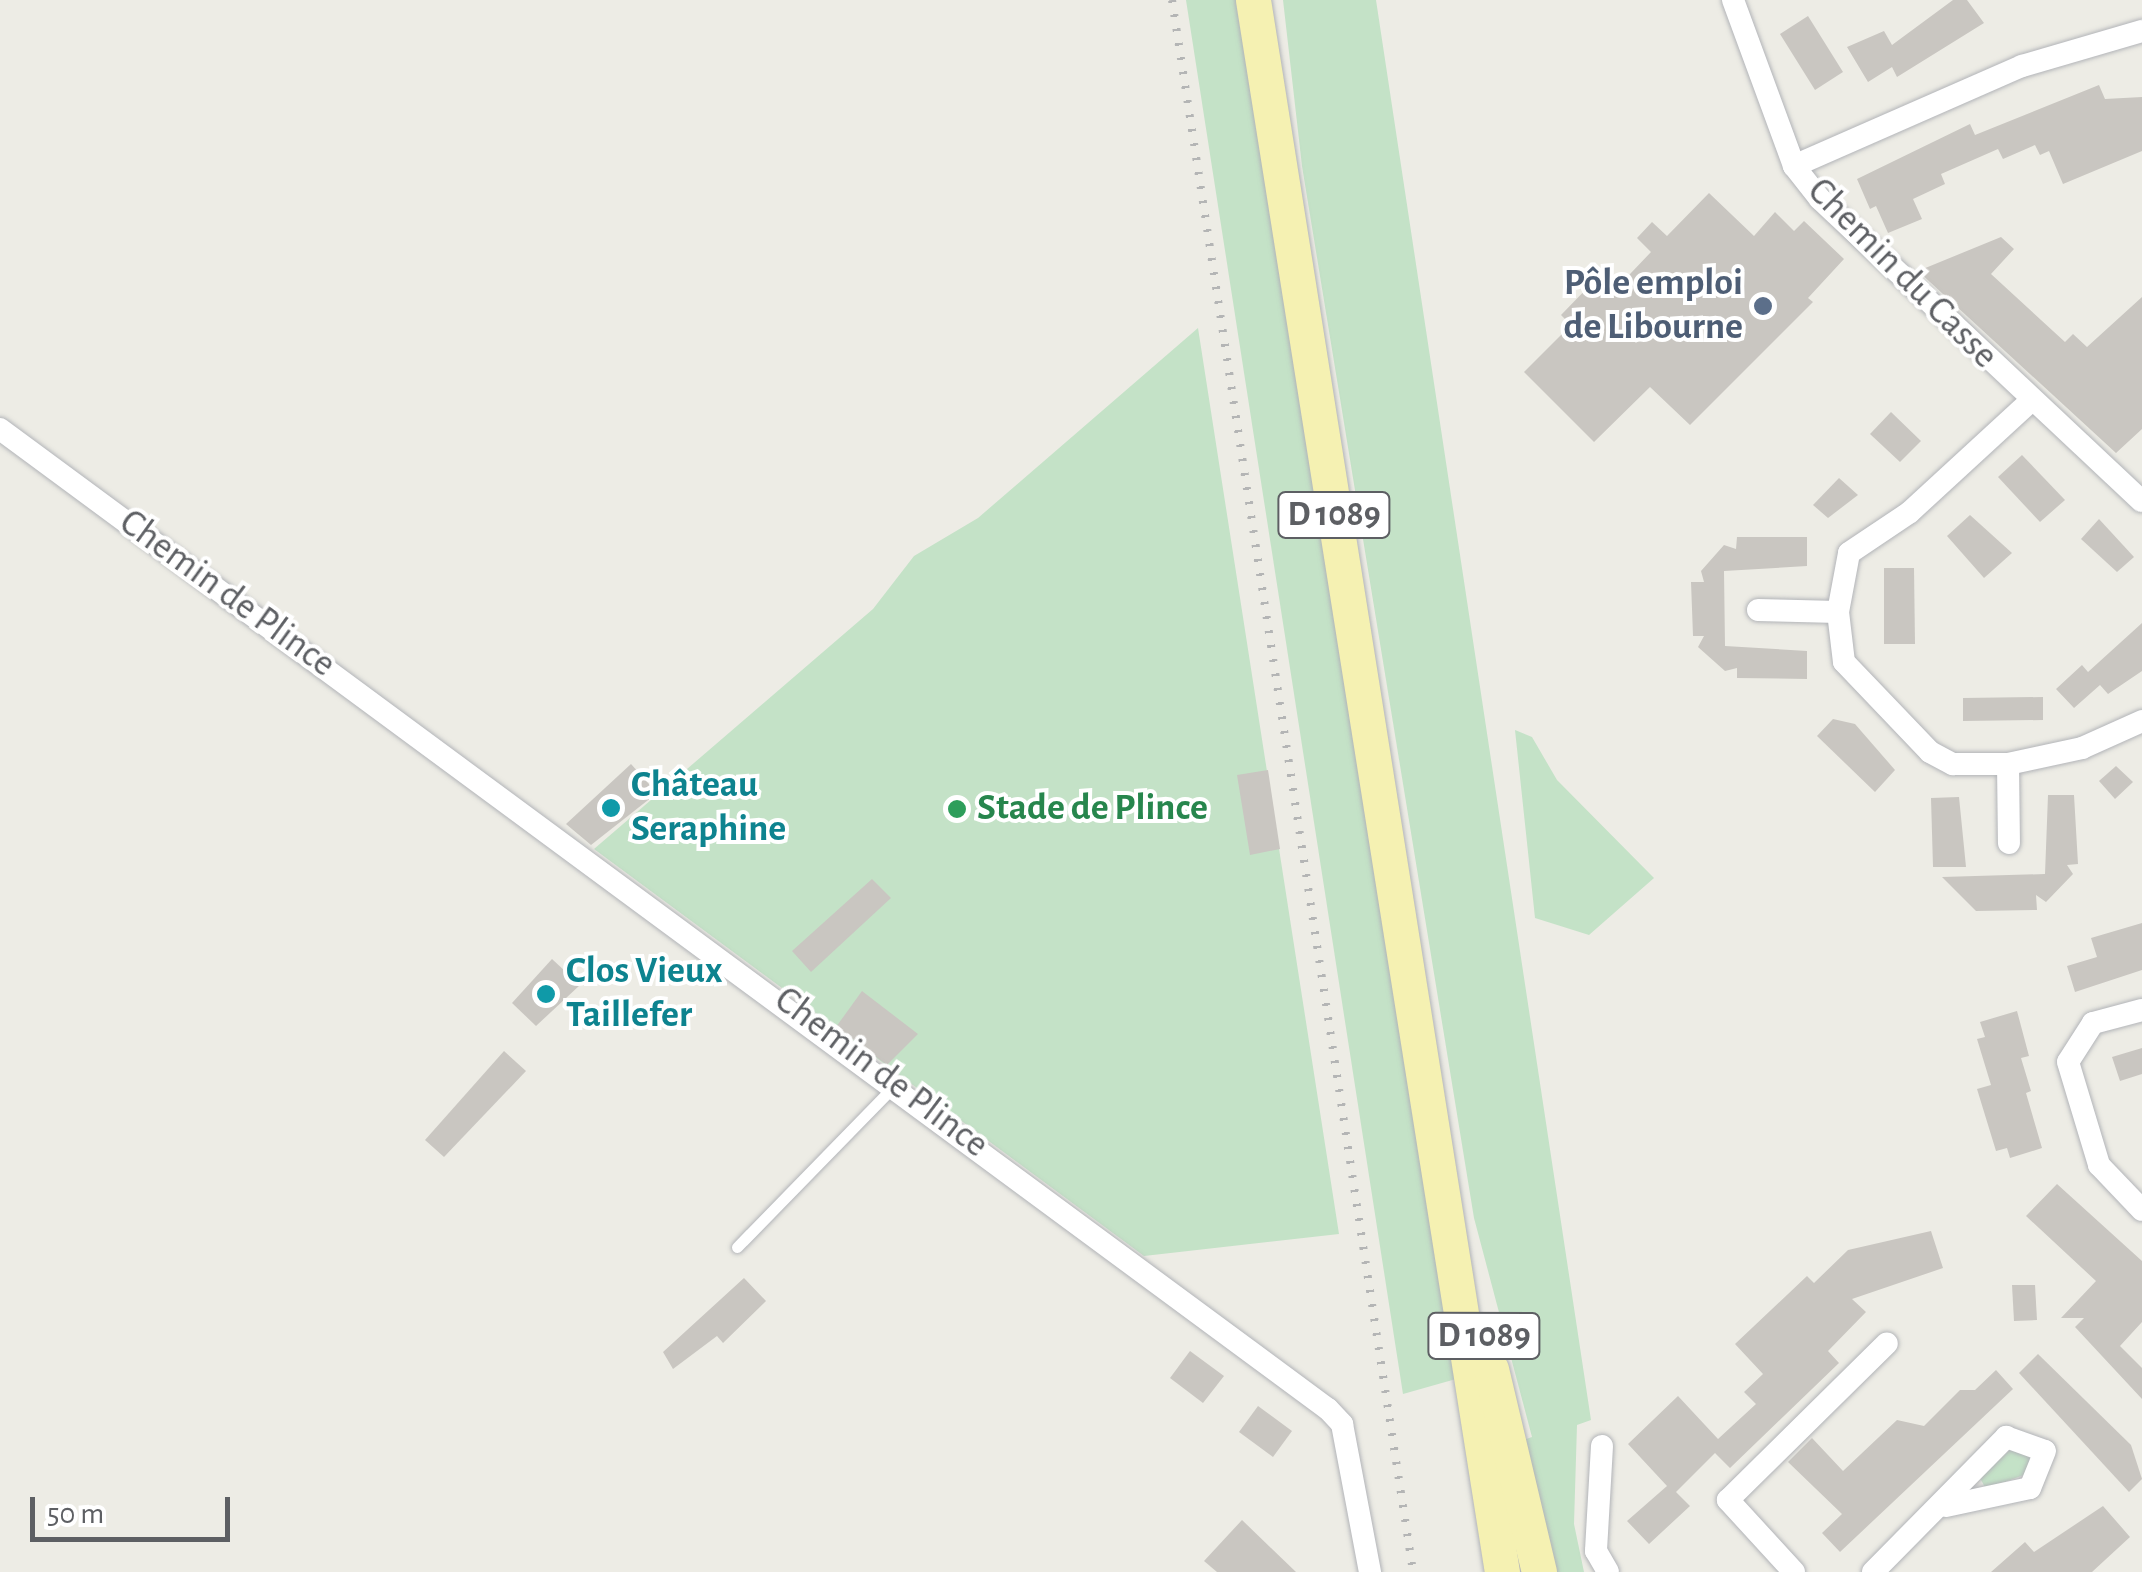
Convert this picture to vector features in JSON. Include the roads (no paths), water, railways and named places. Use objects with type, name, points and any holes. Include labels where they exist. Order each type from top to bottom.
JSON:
[{"type":"main road","name":"D 1089","points":[[1253,0],[1502,1572]]},
{"type":"main road","name":"D 1089","points":[[1429,1100],[1538,1572]]},
{"type":"street","name":"Chemin du Casse","points":[[1732,0],[1794,166],[2032,400],[2142,501]]},
{"type":"street","points":[[1794,166],[2022,66],[2142,31]]},
{"type":"street","points":[[2032,400],[1910,512],[1849,553],[1838,612],[1844,662],[1930,752],[1953,764],[2008,764],[2082,748],[2142,722]]},
{"type":"street","name":"Chemin de Plince","points":[[0,429],[1234,1332],[1342,1424]]},
{"type":"street","points":[[1758,610],[1838,612]]},
{"type":"street","points":[[2008,764],[2010,843]]},
{"type":"street","points":[[2142,1010],[2093,1023],[2068,1062],[2099,1165],[2142,1210]]},
{"type":"street","points":[[1794,1572],[1728,1500],[1887,1343]]},
{"type":"street","points":[[1342,1424],[1370,1572]]},
{"type":"street","points":[[1602,1446],[1596,1551],[1608,1572]]},
{"type":"street","points":[[1873,1572],[1946,1506]]},
{"type":"lane","points":[[737,1248],[896,1084]]},
{"type":"lane","points":[[1338,1399],[1342,1424]]},
{"type":"railway","points":[[1172,0],[1413,1572]]},
{"type":"place","name":"Pôle emploi de Libourne","points":[[1763,306]]},
{"type":"place","name":"Château Seraphine","points":[[611,808]]},
{"type":"place","name":"Stade de Plince","points":[[957,809]]},
{"type":"place","name":"Clos Vieux Taillefer","points":[[546,994]]}]
